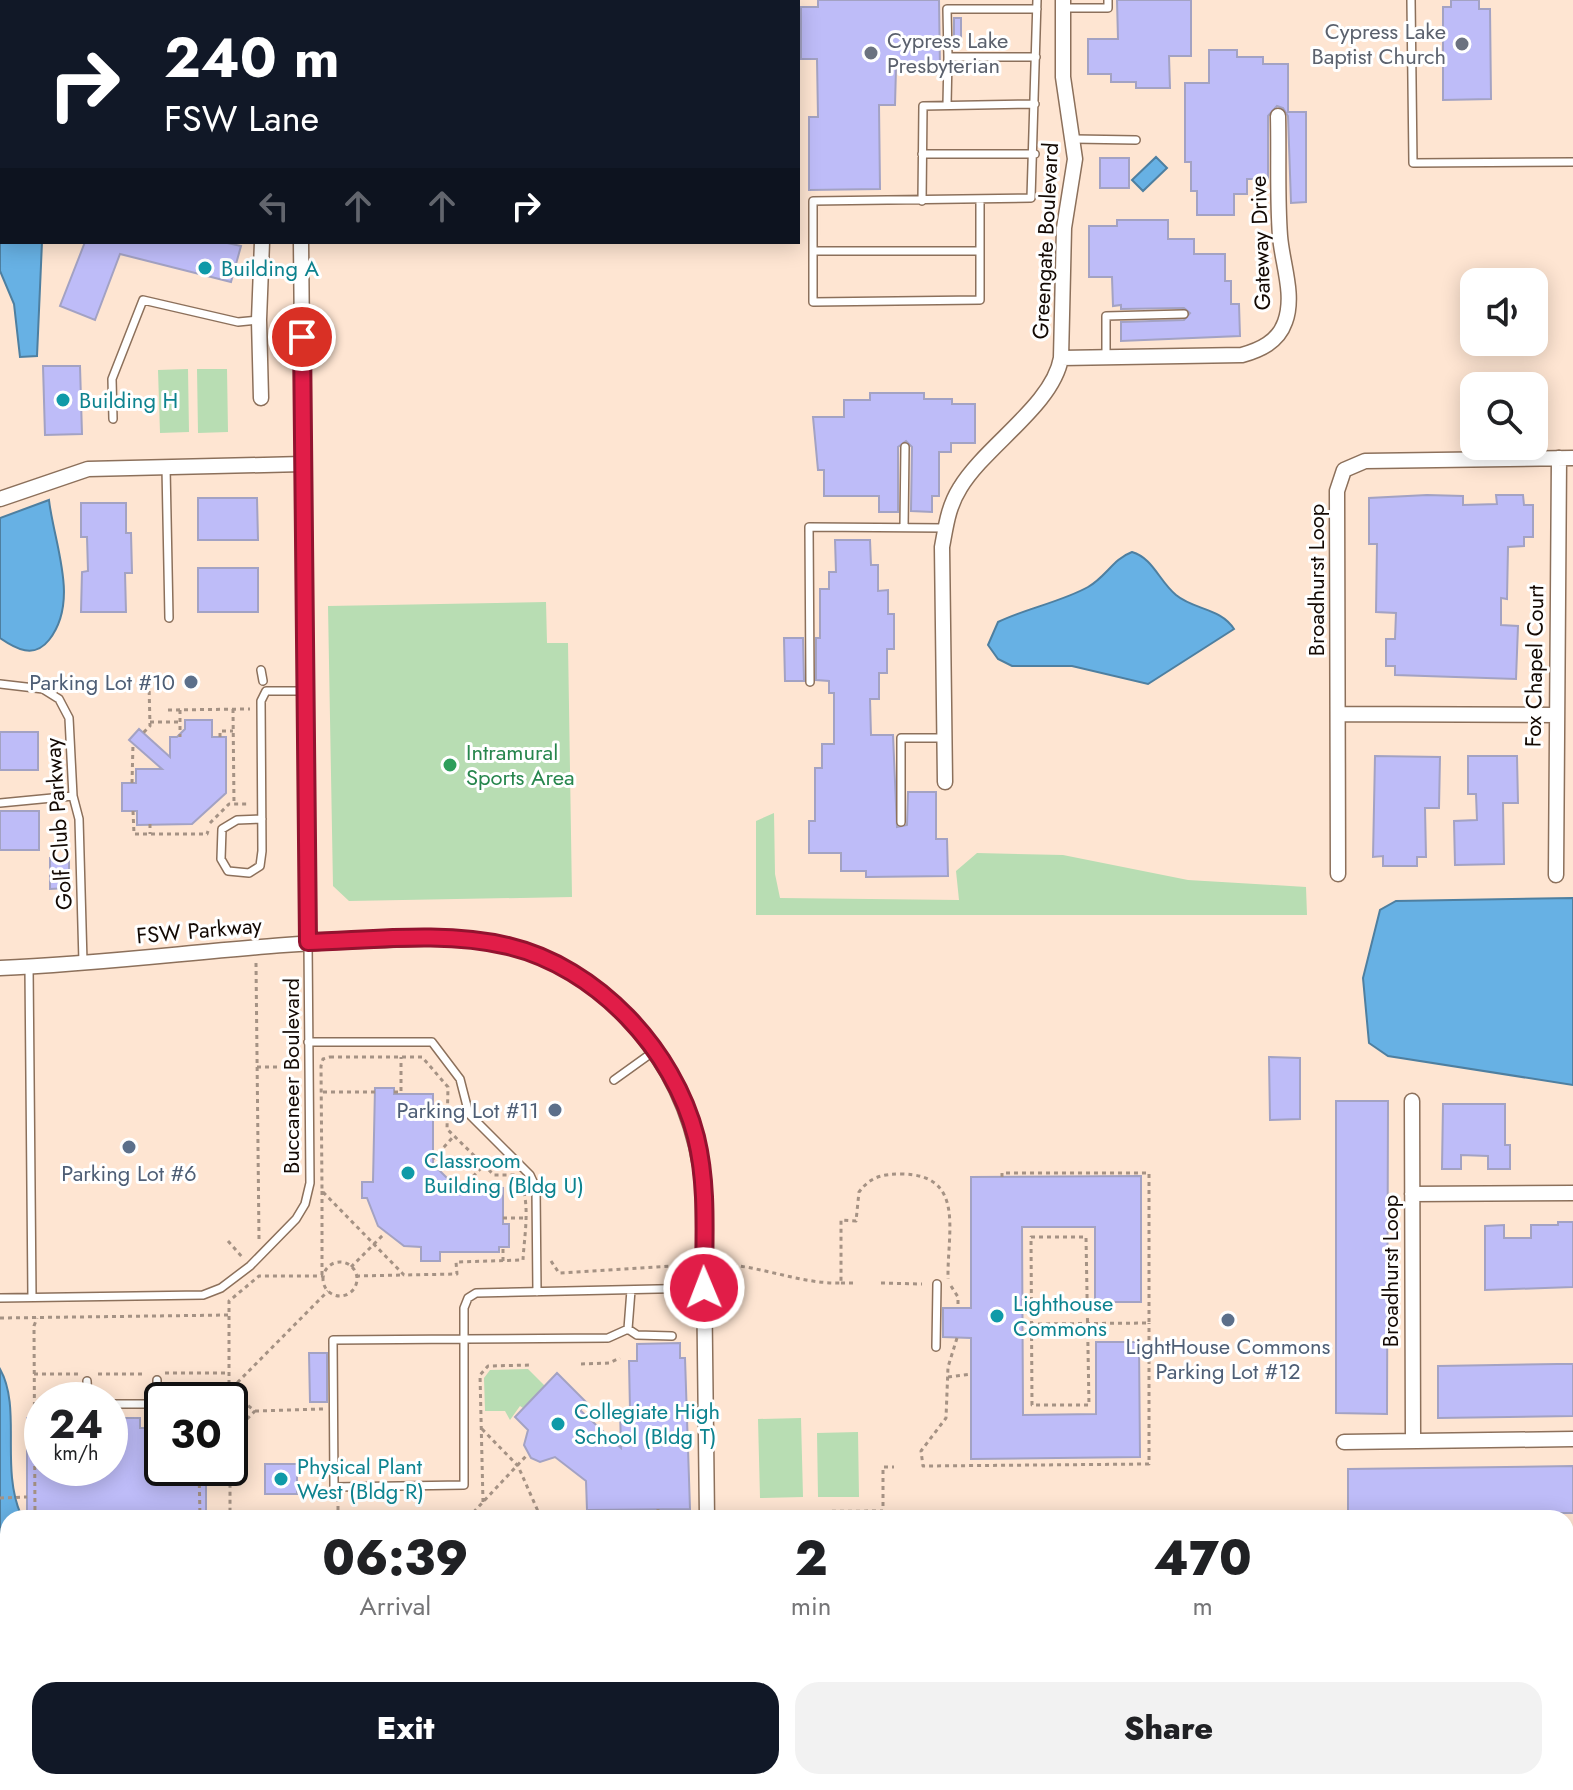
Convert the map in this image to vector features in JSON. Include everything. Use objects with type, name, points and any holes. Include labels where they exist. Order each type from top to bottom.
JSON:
[{"type":"street","name":"Greengate Boulevard","points":[[945,782],[947,513],[976,465],[1045,392],[1058,373],[1061,358],[1064,228],[1075,159],[1063,77],[1063,4]]},
{"type":"street","name":"Gateway Drive","points":[[1061,358],[1242,355],[1269,343],[1280,333],[1286,322],[1288,291],[1280,232],[1278,116]]},
{"type":"street","points":[[261,398],[259,320],[262,244]]},
{"type":"street","points":[[301,244],[308,942]]},
{"type":"street","name":"Fox Chapel Court","points":[[1556,875],[1555,715],[1566,458]]},
{"type":"street","name":"Broadhurst Loop","points":[[1338,874],[1337,491],[1344,470],[1365,461],[1566,458]]},
{"type":"street","points":[[0,499],[88,469],[303,464]]},
{"type":"street","points":[[1557,663],[1573,663]]},
{"type":"street","points":[[1338,714],[1555,715]]},
{"type":"street","name":"FSW Parkway","points":[[0,968],[308,942],[449,939],[511,947],[543,959],[596,991],[631,1021],[655,1050],[682,1097],[696,1138],[703,1187],[707,1510]]},
{"type":"street","name":"Broadhurst Loop","points":[[1412,1101],[1413,1441]]},
{"type":"street","points":[[1412,1194],[1573,1193]]},
{"type":"street","points":[[1344,1442],[1573,1439]]},
{"type":"lane","points":[[1063,4],[1108,8],[1108,0]]},
{"type":"lane","points":[[1411,0],[1413,163],[1573,162]]},
{"type":"lane","points":[[947,105],[947,9],[1037,4],[1035,154],[1031,198],[813,201],[813,302],[980,300],[980,200]]},
{"type":"lane","points":[[948,57],[1036,57]]},
{"type":"lane","points":[[922,201],[923,106],[1035,104]]},
{"type":"lane","points":[[1074,139],[1136,140]]},
{"type":"lane","points":[[922,154],[1035,154]]},
{"type":"lane","points":[[813,251],[980,251]]},
{"type":"lane","points":[[113,419],[112,379],[143,300],[238,322],[259,320]]},
{"type":"lane","points":[[1106,357],[1106,316],[1184,314]]},
{"type":"lane","points":[[904,527],[905,447]]},
{"type":"lane","points":[[166,467],[169,618]]},
{"type":"lane","points":[[810,682],[809,527],[945,528]]},
{"type":"lane","points":[[261,670],[263,681]]},
{"type":"lane","name":"Golf Club Parkway","points":[[0,684],[43,689],[59,699],[69,718],[73,796],[79,819],[83,962]]},
{"type":"lane","points":[[262,819],[237,820],[222,829],[221,859],[228,871],[249,873],[260,866],[262,819],[262,709],[266,691],[305,691]]},
{"type":"lane","points":[[901,822],[901,738],[944,738]]},
{"type":"lane","points":[[0,803],[73,796]]},
{"type":"lane","name":"Buccaneer Boulevard","points":[[0,1298],[203,1295],[221,1288],[250,1266],[305,1204],[310,1183],[308,942]]},
{"type":"lane","points":[[29,967],[32,1297]]},
{"type":"lane","points":[[308,1042],[432,1042],[460,1079],[469,1114],[530,1175],[536,1188],[537,1292]]},
{"type":"lane","points":[[614,1080],[655,1050]]},
{"type":"lane","points":[[936,1347],[937,1284]]},
{"type":"lane","points":[[628,1329],[608,1338],[464,1339],[333,1340],[334,1487],[464,1485],[464,1339],[464,1308],[468,1298],[476,1293],[704,1288]]},
{"type":"lane","points":[[628,1329],[631,1290]]},
{"type":"lane","points":[[628,1329],[637,1335],[672,1336]]},
{"type":"lane","points":[[84,1377],[85,1382]]},
{"type":"lane","points":[[128,1404],[157,1404],[154,1377]]},
{"type":"path","points":[[140,684],[149,684],[150,722],[143,733]]},
{"type":"path","points":[[233,709],[234,804]]},
{"type":"path","points":[[168,710],[262,709]]},
{"type":"path","points":[[180,710],[180,737]]},
{"type":"path","points":[[150,722],[180,722]]},
{"type":"path","points":[[220,737],[220,731],[233,731]]},
{"type":"path","points":[[132,783],[133,744]]},
{"type":"path","points":[[226,748],[233,748]]},
{"type":"path","points":[[133,811],[134,834],[207,834],[216,814],[234,804],[262,803]]},
{"type":"path","points":[[210,808],[216,814]]},
{"type":"path","points":[[150,824],[150,834]]},
{"type":"path","points":[[228,1241],[242,1257],[260,1238],[256,947]]},
{"type":"path","points":[[394,1092],[401,1092],[401,1057]]},
{"type":"path","points":[[229,1382],[229,1301],[259,1276],[322,1276],[335,1263],[351,1267],[356,1276],[355,1286],[348,1293],[338,1296],[328,1291],[322,1276],[323,1059],[422,1057],[448,1087],[447,1129],[494,1175],[515,1175],[520,1181],[524,1194],[523,1260],[456,1262],[457,1274],[356,1276]]},
{"type":"path","points":[[257,1067],[297,1067]]},
{"type":"path","points":[[321,1092],[375,1092]]},
{"type":"path","points":[[433,1159],[454,1136]]},
{"type":"path","points":[[462,1188],[484,1165]]},
{"type":"path","points":[[957,1338],[948,1377],[946,1418],[921,1451],[923,1466],[1149,1464],[1149,1173],[1002,1173],[1002,1177]]},
{"type":"path","points":[[841,1283],[841,1220],[856,1221],[859,1192],[866,1183],[886,1174],[926,1176],[943,1188],[947,1203],[948,1278],[958,1297],[958,1308]]},
{"type":"path","points":[[322,1191],[404,1275]]},
{"type":"path","points":[[503,1218],[524,1218]]},
{"type":"path","points":[[351,1267],[385,1233]]},
{"type":"path","points":[[1031,1237],[1086,1237],[1088,1323],[1089,1405],[1032,1405],[1031,1237]]},
{"type":"path","points":[[503,1247],[503,1261]]},
{"type":"path","points":[[551,1261],[556,1271],[570,1274],[594,1273],[606,1268],[704,1265],[781,1273],[815,1284],[854,1283]]},
{"type":"path","points":[[881,1283],[922,1284]]},
{"type":"path","points":[[238,1382],[328,1291]]},
{"type":"path","points":[[0,1318],[229,1315]]},
{"type":"path","points":[[35,1510],[34,1374],[37,1318]]},
{"type":"path","points":[[1032,1324],[1149,1323]]},
{"type":"path","points":[[581,1364],[609,1363],[620,1358]]},
{"type":"path","points":[[483,1502],[480,1375],[488,1366],[531,1365]]},
{"type":"path","points":[[164,1373],[229,1373]]},
{"type":"path","points":[[34,1374],[84,1377]]},
{"type":"path","points":[[96,1374],[154,1377]]},
{"type":"path","points":[[948,1377],[971,1374]]},
{"type":"path","points":[[248,1406],[255,1411],[333,1409]]},
{"type":"path","points":[[248,1418],[255,1411]]},
{"type":"path","points":[[482,1429],[518,1466],[537,1510]]},
{"type":"path","points":[[476,1510],[527,1455]]},
{"type":"path","points":[[883,1510],[883,1467],[894,1467]]},
{"type":"path","points":[[199,1486],[200,1510]]},
{"type":"path","points":[[230,1486],[230,1510]]},
{"type":"path","points":[[0,1498],[27,1497]]},
{"type":"green space","points":[[188,369],[189,432],[160,433],[158,370]]},
{"type":"green space","points":[[197,369],[227,369],[228,432],[198,433]]},
{"type":"green space","name":"Intramural Sports Area","points":[[546,602],[547,643],[568,643],[572,897],[349,901],[333,886],[328,606]]},
{"type":"green space","points":[[774,813],[775,874],[780,898],[959,900],[956,871],[977,853],[1063,855],[1188,880],[1306,887],[1307,915],[756,915],[756,821]]},
{"type":"green space","points":[[528,1369],[545,1386],[523,1408],[520,1406],[510,1420],[505,1411],[485,1411],[484,1378],[490,1370]]},
{"type":"green space","points":[[801,1418],[803,1497],[760,1498],[758,1419]]},
{"type":"green space","points":[[858,1432],[859,1497],[818,1497],[817,1433]]},
{"type":"water","points":[[1156,157],[1167,168],[1143,191],[1132,180]]},
{"type":"water","points":[[0,244],[42,244],[37,356],[20,357],[14,304],[0,271]]},
{"type":"water","points":[[49,500],[62,572],[63,608],[49,640],[31,651],[12,646],[0,638],[0,518]]},
{"type":"water","points":[[1132,552],[1145,559],[1176,595],[1222,617],[1234,629],[1148,684],[1072,666],[1012,666],[998,659],[988,645],[998,622],[1088,587]]},
{"type":"water","points":[[1573,898],[1573,1085],[1388,1056],[1369,1043],[1363,978],[1380,910],[1396,901]]},
{"type":"water","points":[[0,1369],[10,1402],[12,1477],[19,1510],[0,1510]]},
{"type":"building","name":"Cypress Lake Presbyterian","points":[[818,0],[939,0],[940,68],[896,68],[895,105],[879,105],[880,189],[809,190],[809,117],[818,117],[817,59],[801,59],[801,7],[818,7]]},
{"type":"building","points":[[1117,0],[1191,0],[1191,56],[1169,56],[1170,88],[1136,88],[1136,82],[1111,82],[1111,74],[1088,74],[1088,39],[1118,39]]},
{"type":"building","points":[[1451,0],[1479,0],[1479,9],[1490,9],[1491,99],[1443,100],[1443,7],[1451,7]]},
{"type":"building","points":[[954,18],[961,18],[961,46],[954,46]]},
{"type":"building","points":[[1209,50],[1237,50],[1237,57],[1263,57],[1263,64],[1288,64],[1288,112],[1306,112],[1306,202],[1291,203],[1288,116],[1283,108],[1277,106],[1268,116],[1268,179],[1247,179],[1247,194],[1234,194],[1234,215],[1197,215],[1197,191],[1191,191],[1191,162],[1185,162],[1185,83],[1209,83]]},
{"type":"building","points":[[1100,158],[1129,158],[1129,188],[1100,188]]},
{"type":"building","points":[[1117,220],[1168,220],[1168,239],[1194,239],[1194,254],[1225,254],[1225,281],[1231,281],[1231,304],[1239,304],[1240,336],[1121,341],[1121,322],[1184,320],[1190,313],[1184,308],[1121,309],[1121,305],[1113,306],[1112,277],[1089,277],[1089,226],[1117,226]]},
{"type":"building","points":[[84,244],[241,246],[231,282],[120,254],[95,320],[60,306]]},
{"type":"building","name":"Building H","points":[[43,366],[80,366],[82,434],[45,435]]},
{"type":"building","points":[[870,393],[924,393],[924,399],[952,399],[952,404],[975,404],[975,443],[951,443],[951,452],[939,452],[939,496],[932,496],[932,512],[911,511],[912,447],[906,441],[898,447],[898,512],[879,512],[879,496],[824,496],[824,470],[818,470],[813,417],[844,417],[844,400],[870,400]]},
{"type":"building","points":[[1496,495],[1523,495],[1524,505],[1533,505],[1533,537],[1524,537],[1524,546],[1508,547],[1507,599],[1501,598],[1501,625],[1518,626],[1516,679],[1395,675],[1395,666],[1386,666],[1386,639],[1395,639],[1396,613],[1376,612],[1377,544],[1369,544],[1369,498],[1463,496],[1463,505],[1497,504]]},
{"type":"building","points":[[198,498],[257,498],[258,540],[198,540]]},
{"type":"building","points":[[81,503],[126,503],[126,533],[131,533],[132,573],[125,573],[126,612],[81,612],[82,572],[88,571],[87,537],[81,537]]},
{"type":"building","points":[[835,540],[870,540],[871,565],[878,565],[878,591],[888,590],[888,614],[894,614],[894,649],[887,649],[887,673],[879,673],[879,699],[870,699],[871,735],[893,735],[897,827],[907,825],[908,792],[936,792],[936,839],[947,839],[948,876],[866,877],[866,871],[841,871],[841,853],[809,853],[809,821],[815,821],[815,768],[822,768],[822,744],[834,744],[834,693],[829,693],[829,681],[816,680],[816,638],[820,638],[820,589],[829,589],[829,572],[836,572]]},
{"type":"building","points":[[198,568],[258,568],[258,612],[198,612]]},
{"type":"building","points":[[784,638],[803,638],[804,681],[785,681]]},
{"type":"building","points":[[185,720],[212,720],[212,737],[226,737],[226,793],[192,824],[137,825],[137,811],[122,811],[122,783],[136,783],[136,769],[162,769],[129,740],[139,729],[170,757],[170,737],[177,737],[185,729]]},
{"type":"building","points":[[0,732],[38,732],[38,770],[0,770]]},
{"type":"building","points":[[1375,756],[1440,757],[1439,808],[1425,808],[1426,857],[1417,857],[1417,866],[1383,866],[1383,856],[1373,857]]},
{"type":"building","points":[[1468,756],[1517,756],[1518,803],[1503,803],[1504,864],[1455,865],[1454,821],[1477,820],[1476,794],[1468,794]]},
{"type":"building","points":[[0,811],[39,811],[39,850],[0,850]]},
{"type":"building","points":[[50,858],[69,858],[69,888],[50,889]]},
{"type":"building","points":[[1269,1057],[1300,1058],[1300,1119],[1270,1120]]},
{"type":"building","name":"Classroom Building (Bldg U)","points":[[375,1088],[394,1088],[394,1094],[433,1094],[433,1164],[457,1188],[503,1188],[503,1224],[509,1224],[509,1247],[499,1247],[499,1252],[440,1252],[440,1261],[421,1261],[421,1247],[404,1246],[378,1226],[367,1198],[362,1198],[362,1182],[373,1182]]},
{"type":"building","points":[[1336,1101],[1388,1101],[1387,1414],[1336,1413]]},
{"type":"building","points":[[1443,1104],[1505,1104],[1505,1145],[1510,1145],[1510,1169],[1488,1169],[1488,1156],[1461,1155],[1461,1169],[1442,1169]]},
{"type":"building","name":"Lighthouse Commons","points":[[1141,1176],[1141,1302],[1095,1302],[1095,1227],[1022,1227],[1023,1415],[1096,1414],[1096,1342],[1139,1342],[1140,1457],[971,1459],[971,1338],[943,1337],[943,1308],[971,1308],[971,1177]]},
{"type":"building","points":[[1558,1222],[1573,1222],[1573,1287],[1485,1290],[1485,1226],[1504,1225],[1504,1238],[1531,1238],[1531,1225],[1558,1225]]},
{"type":"building","points":[[680,1343],[680,1358],[685,1358],[690,1509],[587,1510],[586,1481],[555,1457],[540,1462],[531,1458],[524,1445],[528,1430],[515,1417],[557,1373],[587,1403],[580,1410],[621,1448],[620,1410],[630,1410],[629,1361],[637,1361],[637,1344]]},
{"type":"building","points":[[309,1353],[327,1353],[327,1402],[310,1402]]},
{"type":"building","points":[[1573,1364],[1573,1416],[1438,1418],[1438,1366]]},
{"type":"building","points":[[128,1418],[140,1418],[140,1428],[144,1428],[144,1486],[206,1486],[206,1510],[27,1510],[27,1486],[128,1486]]},
{"type":"building","name":"Physical Plant West (Bldg R)","points":[[265,1464],[297,1464],[297,1494],[265,1494]]},
{"type":"building","points":[[1573,1466],[1573,1510],[1348,1510],[1348,1469]]},
{"type":"place","name":"Cypress Lake Baptist Church","points":[[1462,44]]},
{"type":"place","name":"Cypress Lake Presbyterian","points":[[871,53]]},
{"type":"place","name":"Building A","points":[[205,268]]},
{"type":"place","name":"Building H","points":[[63,400]]},
{"type":"place","name":"Parking Lot #10","points":[[191,682]]},
{"type":"place","name":"Intramural Sports Area","points":[[450,765]]},
{"type":"place","name":"Parking Lot #11","points":[[555,1110]]},
{"type":"place","name":"Parking Lot #6","points":[[129,1147]]},
{"type":"place","name":"Classroom Building (Bldg U)","points":[[408,1173]]},
{"type":"place","name":"Lighthouse Commons","points":[[997,1316]]},
{"type":"place","name":"LightHouse Commons Parking Lot #12","points":[[1228,1320]]},
{"type":"place","name":"Collegiate High School (Bldg T)","points":[[558,1424]]},
{"type":"place","name":"Physical Plant West (Bldg R)","points":[[281,1479]]},
{"type":"route","points":[[302,337],[308,942],[449,939],[492,943],[543,959],[571,974],[614,1006],[631,1021],[661,1059],[690,1118],[701,1163],[703,1187],[704,1288]]}]
